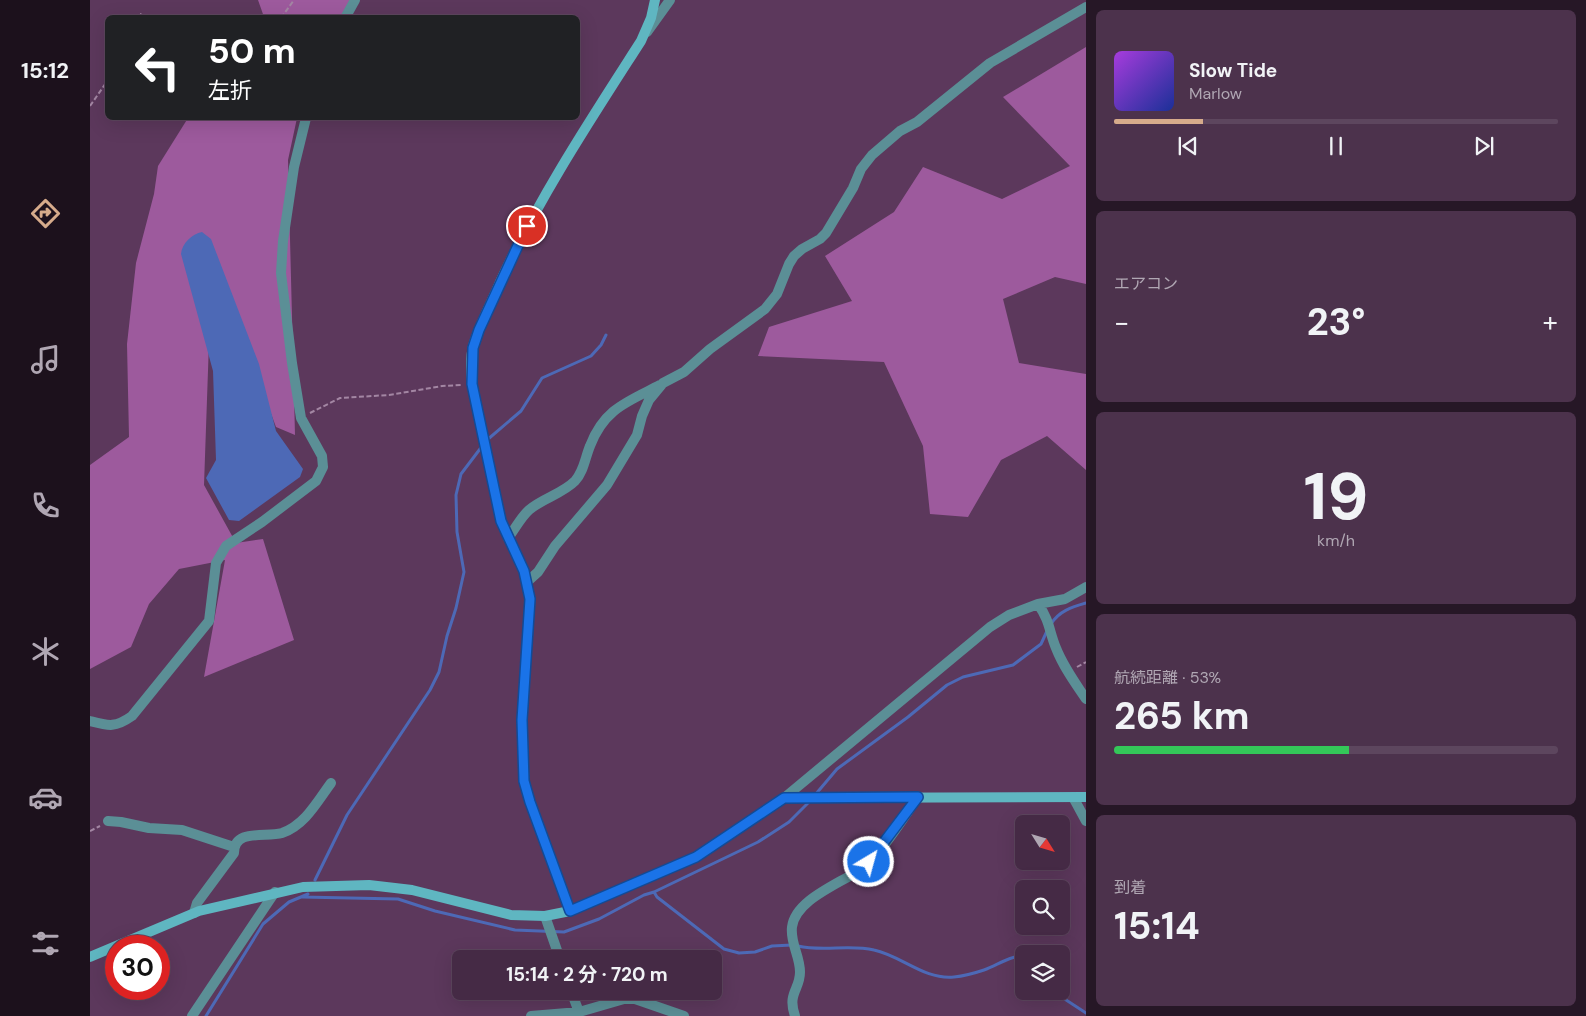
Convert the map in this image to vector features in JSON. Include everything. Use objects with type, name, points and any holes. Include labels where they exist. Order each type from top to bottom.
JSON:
[{"type":"street","points":[[347,15],[355,0]]},
{"type":"street","points":[[641,41],[651,18],[655,0]]},
{"type":"street","points":[[570,911],[524,781],[522,720],[530,599],[528,581],[501,521],[472,384],[473,348],[479,330],[518,243],[545,193],[641,41],[670,0]]},
{"type":"street","points":[[508,538],[529,510],[568,487],[578,477],[599,427],[618,406],[684,372],[710,349],[773,302],[794,256],[826,233],[853,188],[861,169],[872,155],[900,131],[918,122],[990,63],[1086,7]]},
{"type":"street","points":[[90,721],[111,726],[122,723],[132,716],[209,621],[216,563],[226,546],[262,522],[316,481],[323,467],[322,456],[301,418],[281,273],[283,241],[294,167],[306,120]]},
{"type":"street","points":[[528,581],[538,572],[555,546],[607,485],[637,435],[649,400],[663,383]]},
{"type":"street","points":[[90,957],[194,913],[275,892],[303,887],[369,885],[412,890],[510,915],[546,920],[696,857],[784,798],[990,627],[1009,614],[1038,604],[1065,599],[1086,587]]},
{"type":"street","points":[[1038,604],[1047,616],[1055,647],[1086,699]]},
{"type":"street","points":[[194,913],[197,903],[234,853],[237,841],[243,837],[280,834],[300,824],[331,783]]},
{"type":"street","points":[[795,1016],[791,1005],[800,972],[792,943],[792,925],[801,908],[869,862],[918,797]]},
{"type":"street","points":[[1073,797],[1086,821]]},
{"type":"street","points":[[784,798],[1086,797]]},
{"type":"street","points":[[108,821],[149,828],[182,830],[234,847]]},
{"type":"street","points":[[192,1016],[275,892]]},
{"type":"street","points":[[546,920],[557,950]]},
{"type":"street","points":[[531,1016],[578,1012],[624,999],[635,999],[684,1016]]},
{"type":"street","points":[[574,1000],[578,1012]]},
{"type":"path","points":[[282,15],[294,0]]},
{"type":"path","points":[[90,106],[105,84]]},
{"type":"path","points":[[301,418],[320,406],[340,398],[389,395],[442,386],[472,384]]},
{"type":"shaded area","points":[[258,0],[355,0],[348,15],[263,15]]},
{"type":"shaded area","points":[[1086,47],[1086,284],[1055,277],[1003,299],[1019,363],[1086,374],[1086,470],[1047,436],[1001,460],[968,517],[930,514],[923,446],[884,362],[758,356],[769,327],[852,301],[825,256],[894,212],[923,167],[1002,199],[1070,166],[1003,97]]},
{"type":"shaded area","points":[[187,120],[297,120],[288,160],[295,435],[276,427],[212,256],[204,485],[236,543],[263,539],[294,640],[204,677],[225,560],[179,569],[149,604],[131,647],[90,669],[90,465],[129,437],[127,344],[136,263],[154,194],[158,166]]},
{"type":"water","points":[[202,232],[211,239],[259,364],[276,431],[303,469],[300,477],[239,521],[229,520],[206,478],[216,460],[213,371],[181,254],[183,246],[188,240]]},
{"type":"waterway","points":[[487,440],[521,411],[542,378],[591,356],[601,345],[606,335]]},
{"type":"waterway","points":[[315,880],[347,815],[430,690],[439,672],[464,572],[457,532],[456,495],[461,474],[483,445]]},
{"type":"waterway","points":[[1051,624],[1062,613],[1086,603]]},
{"type":"waterway","points":[[815,795],[837,769],[908,717],[947,685],[963,677],[1013,665],[1041,644],[1047,631]]},
{"type":"waterway","points":[[302,897],[398,899],[435,911],[515,930],[564,932],[599,919],[644,895],[758,842],[789,822],[811,800]]},
{"type":"waterway","points":[[654,892],[657,897],[724,949],[739,953],[755,952],[772,946],[792,945]]},
{"type":"waterway","points":[[206,1016],[263,924],[289,902],[308,894]]},
{"type":"waterway","points":[[798,946],[807,948],[865,948],[884,953],[923,971],[943,977],[962,976],[973,973],[1015,957]]},
{"type":"waterway","points":[[1066,1000],[1086,1013]]},
{"type":"route","points":[[527,226],[479,330],[473,348],[471,365],[472,384],[501,521],[528,581],[530,616],[522,720],[524,781],[570,911],[696,857],[784,798],[918,797],[869,862]]}]
